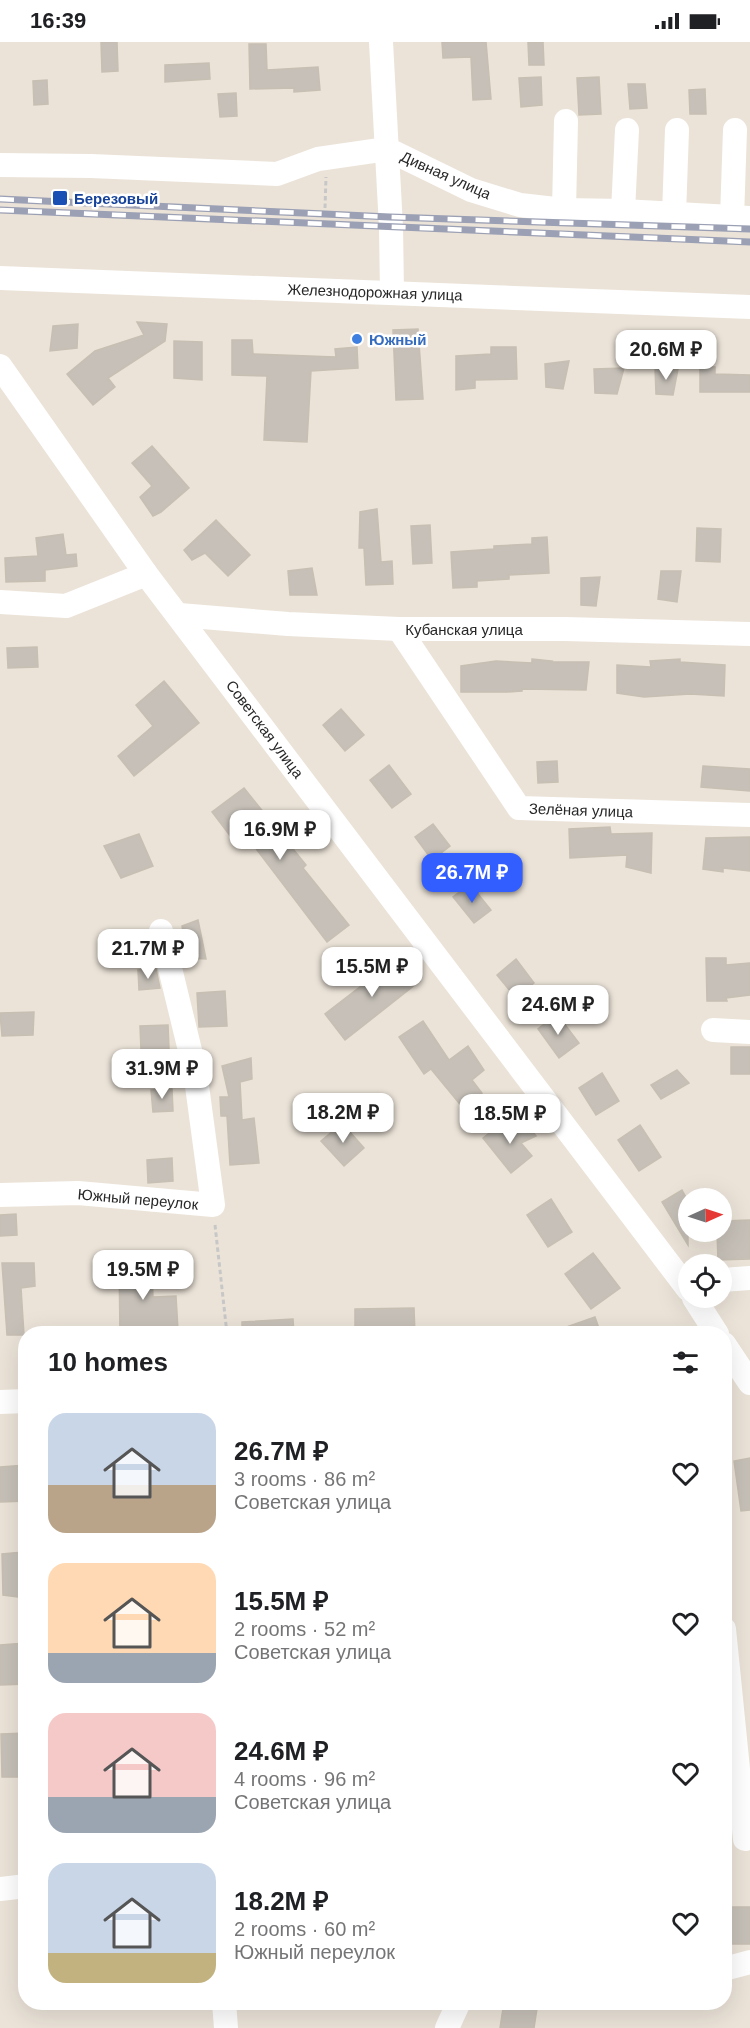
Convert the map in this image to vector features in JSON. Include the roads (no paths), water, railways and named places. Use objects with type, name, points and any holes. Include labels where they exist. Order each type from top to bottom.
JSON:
[{"type":"street","points":[[381,42],[392,292]]},
{"type":"street","points":[[564,210],[566,121]]},
{"type":"street","points":[[623,211],[627,130]]},
{"type":"street","points":[[674,215],[677,130]]},
{"type":"street","points":[[735,130],[741,218]]},
{"type":"street","name":"Дивная улица","points":[[0,165],[91,166],[277,174],[326,158],[387,149],[471,190],[520,205],[564,210],[741,218]]},
{"type":"street","name":"Железнодорожная улица","points":[[0,278],[750,307]]},
{"type":"street","name":"Советская улица","points":[[0,366],[146,573],[678,1276]]},
{"type":"street","points":[[0,602],[66,606],[146,573]]},
{"type":"street","name":"Кубанская улица","points":[[179,615],[288,624],[399,629],[565,629],[750,634]]},
{"type":"street","name":"Зелёная улица","points":[[399,629],[519,808],[750,815]]},
{"type":"street","name":"Южный переулок","points":[[0,1195],[78,1193],[213,1205],[195,1071],[162,931]]},
{"type":"street","points":[[713,1029],[750,1032]]},
{"type":"street","points":[[732,1279],[750,1278]]},
{"type":"street","points":[[694,1308],[695,1326]]},
{"type":"street","points":[[700,1308],[712,1326]]},
{"type":"street","points":[[732,1356],[750,1383]]},
{"type":"street","points":[[0,1402],[18,1401]]},
{"type":"street","points":[[732,1734],[740,1840]]},
{"type":"street","points":[[0,1889],[18,1887]]},
{"type":"street","points":[[732,1967],[750,1962]]},
{"type":"street","points":[[225,2010],[226,2028]]},
{"type":"street","points":[[447,2028],[455,2010]]},
{"type":"railway","points":[[0,199],[390,217],[750,229]]},
{"type":"railway","points":[[0,210],[750,242]]},
{"type":"place","name":"Березовый","points":[[60,198]]},
{"type":"place","name":"Южный","points":[[357,339]]}]
